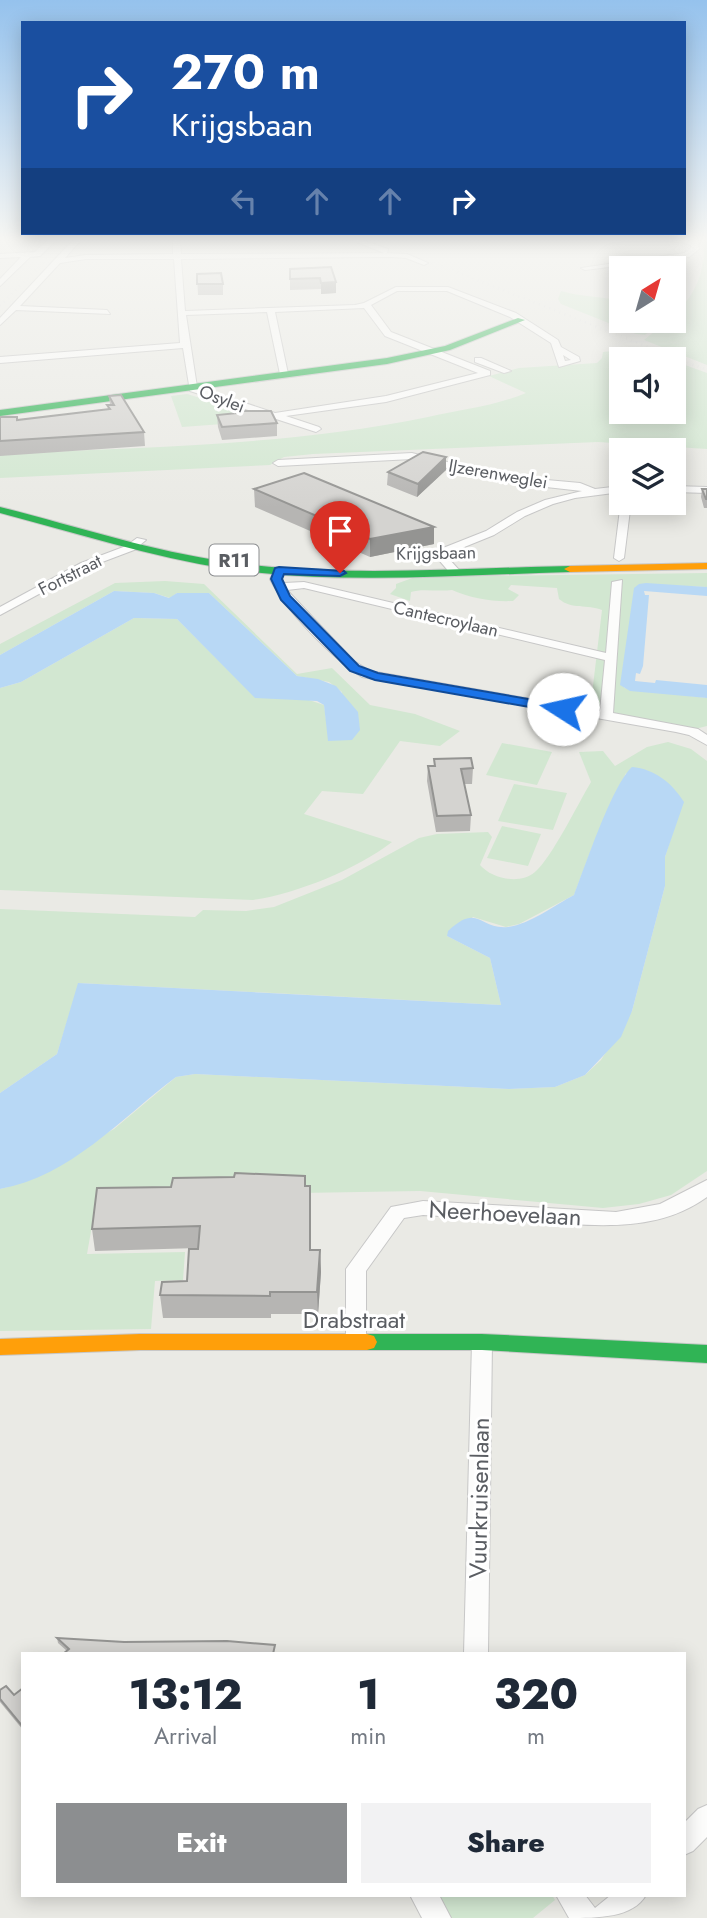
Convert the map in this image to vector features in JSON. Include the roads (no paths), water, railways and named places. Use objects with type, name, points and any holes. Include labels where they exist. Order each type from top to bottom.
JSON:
[{"type":"street","name":"Osylei","points":[[184,330],[192,389],[316,429]]},
{"type":"street","points":[[275,330],[284,374]]},
{"type":"street","points":[[382,330],[506,371]]},
{"type":"street","points":[[0,413],[387,361],[439,350],[495,330]]},
{"type":"street","points":[[536,330],[555,342],[557,348]]},
{"type":"street","points":[[0,360],[187,345]]},
{"type":"street","points":[[270,416],[386,399],[486,373],[439,350]]},
{"type":"street","name":"IJzerenweglei","points":[[278,463],[412,456],[488,476],[580,486],[592,492]]},
{"type":"street","points":[[686,489],[707,490]]},
{"type":"street","points":[[450,567],[444,552],[490,533],[536,507],[609,490]]},
{"type":"street","name":"Krijgsbaan","points":[[0,508],[281,579],[429,572],[450,567]]},
{"type":"street","points":[[619,558],[624,515]]},
{"type":"street","name":"Krijgsbaan","points":[[138,542],[269,564],[330,565],[388,559],[450,567],[707,566]]},
{"type":"street","name":"Fortstraat","points":[[0,612],[85,565],[138,542]]},
{"type":"street","points":[[281,579],[285,597],[355,668],[366,674],[685,730],[707,741]]},
{"type":"street","name":"Cantecroylaan","points":[[281,579],[610,659]]},
{"type":"street","points":[[606,716],[618,582]]},
{"type":"street","name":"Neerhoevelaan","points":[[356,1342],[356,1269],[397,1213],[423,1208],[616,1219],[639,1217],[677,1206],[707,1187]]},
{"type":"street","name":"Drabstraat","points":[[0,1347],[141,1342],[482,1342],[707,1354]]},
{"type":"street","name":"Vuurkruisenlaan","points":[[476,1652],[482,1342]]},
{"type":"street","points":[[686,1840],[707,1818]]},
{"type":"street","points":[[424,1897],[438,1918]]},
{"type":"street","points":[[570,1897],[585,1918]]},
{"type":"street","points":[[604,1918],[630,1897]]},
{"type":"water","points":[[646,583],[707,587],[707,596],[644,591],[645,595],[649,595],[643,666],[640,674],[636,673],[635,681],[655,683],[656,680],[707,685],[707,698],[630,691],[620,685],[634,588]]},
{"type":"water","points":[[114,591],[154,593],[169,598],[177,593],[209,593],[297,676],[318,679],[336,686],[358,712],[360,730],[352,740],[328,741],[324,705],[317,701],[255,698],[177,619],[134,618],[21,682],[0,688],[0,655]]},
{"type":"water","points":[[632,767],[662,778],[684,802],[665,857],[665,886],[632,1011],[621,1037],[585,1075],[555,1087],[509,1089],[195,1074],[176,1077],[72,1159],[26,1182],[0,1189],[0,1093],[57,1054],[78,983],[501,1005],[490,958],[447,936],[448,931],[458,923],[473,918],[498,927],[516,925],[574,895],[608,808]]},
{"type":"railway","points":[[604,330],[707,370]]}]
